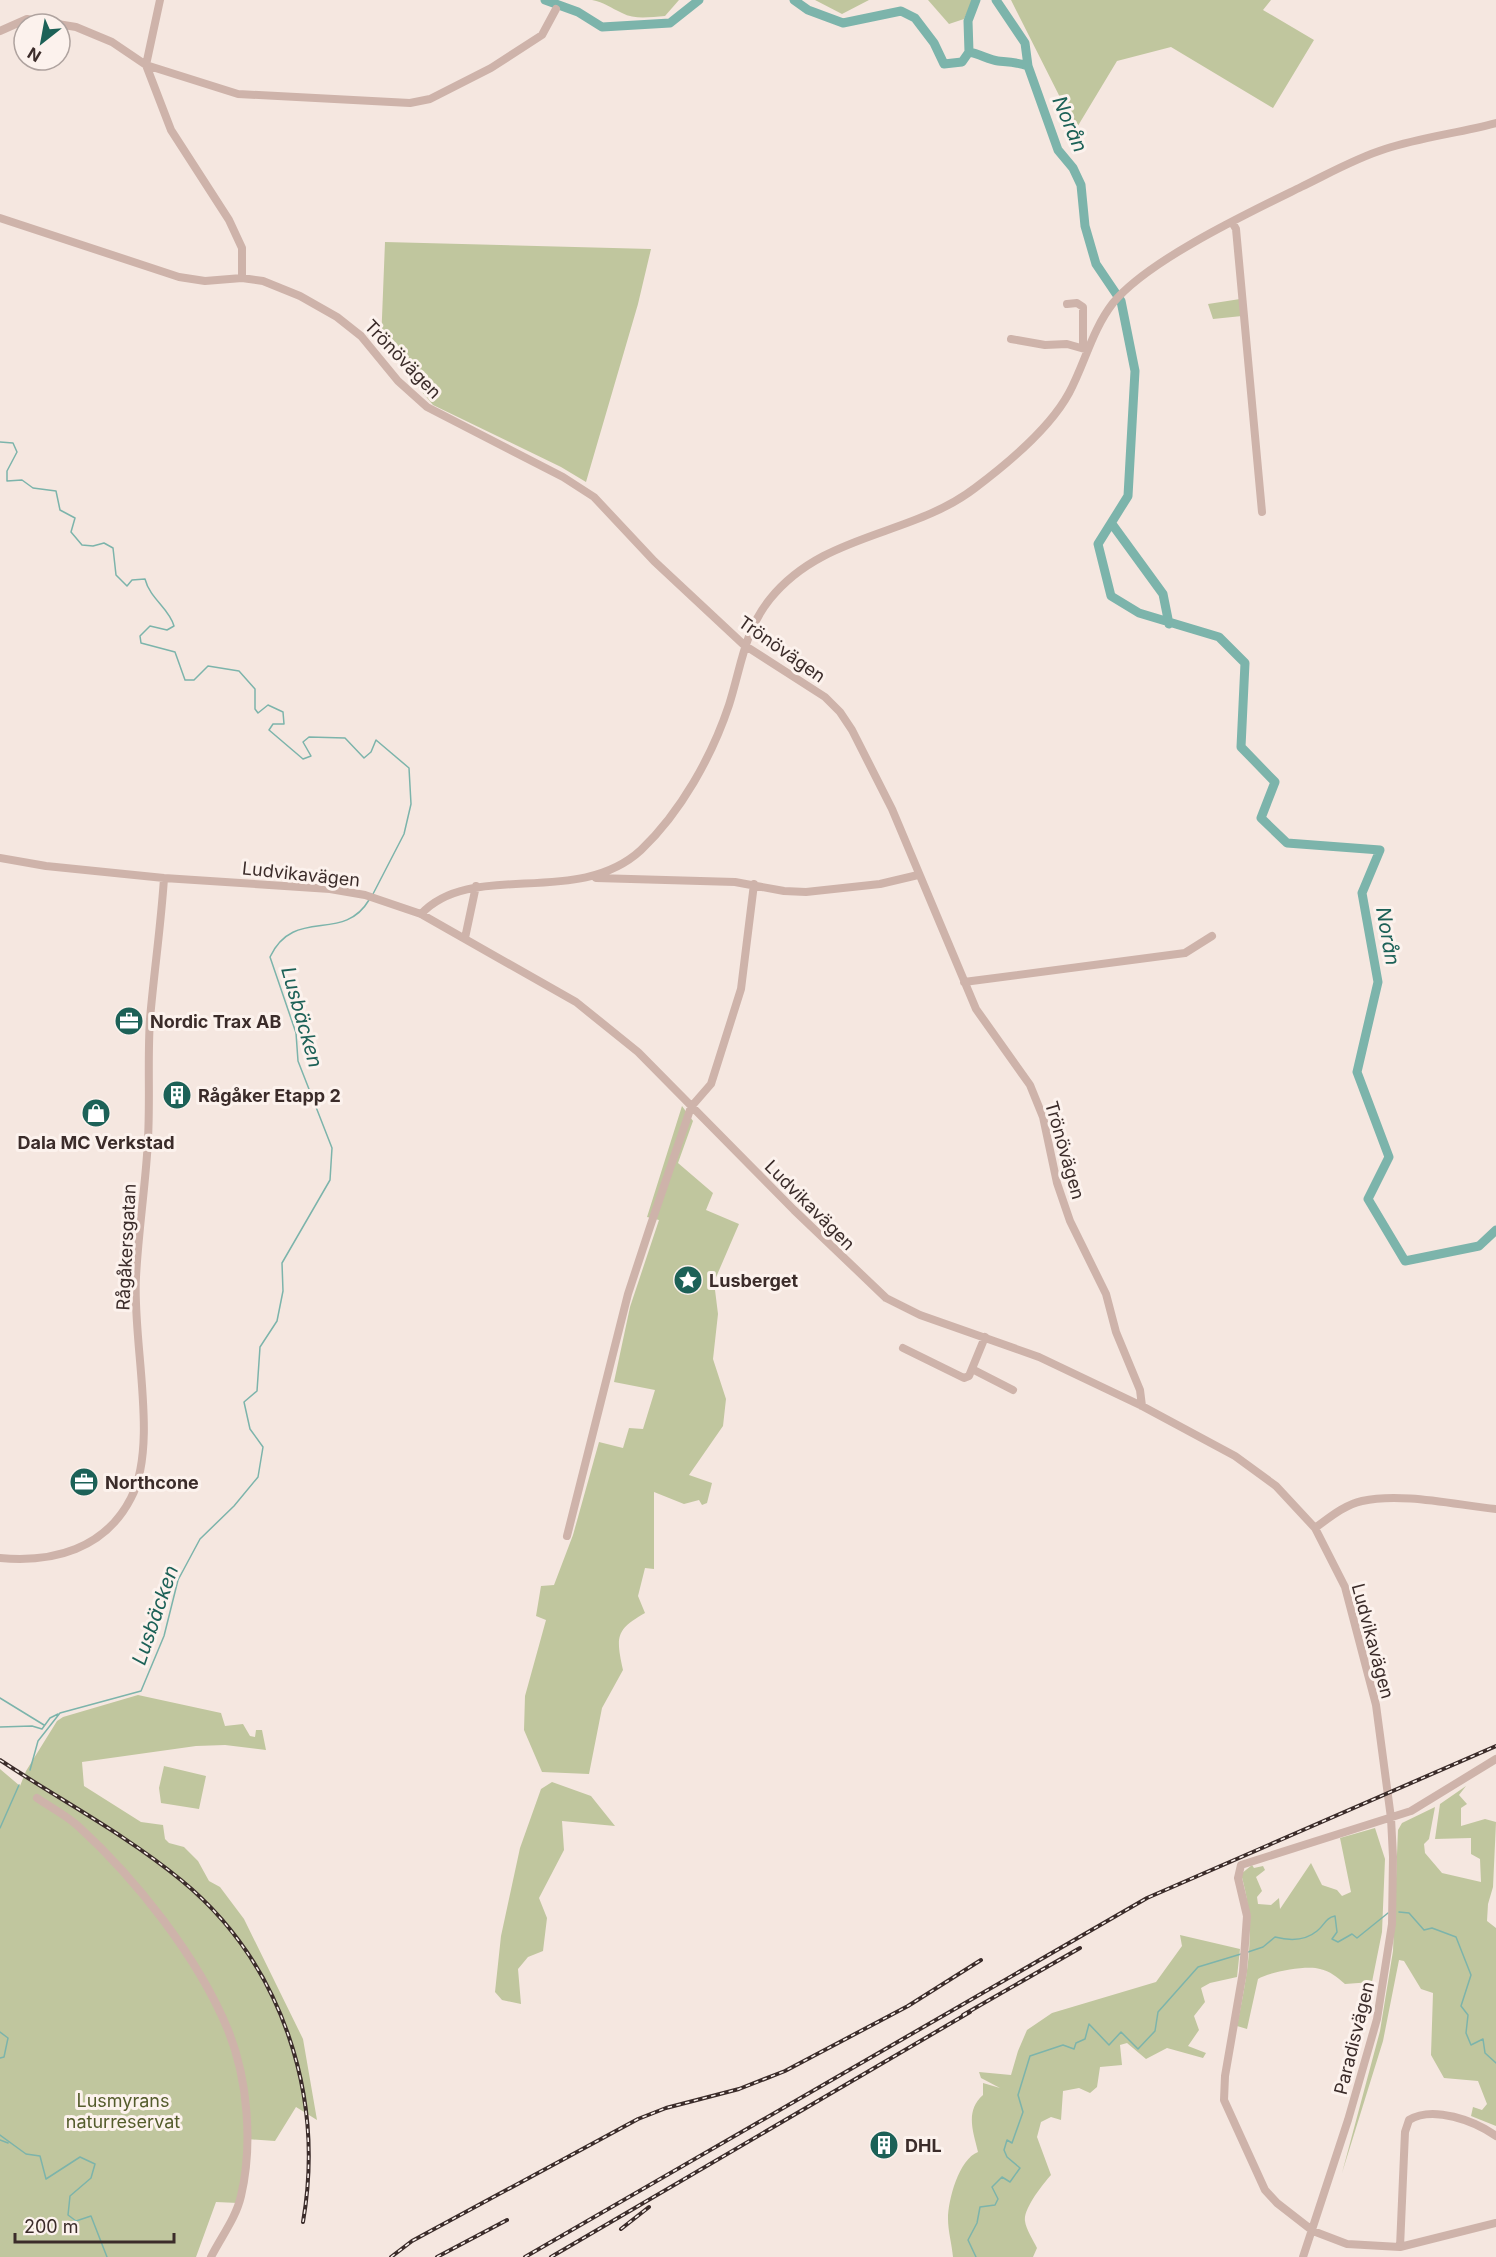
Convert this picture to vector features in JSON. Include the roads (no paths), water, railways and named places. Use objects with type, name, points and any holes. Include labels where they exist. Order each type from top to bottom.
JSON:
[{"type":"street","points":[[160,0],[146,65],[171,130],[229,220],[242,248],[242,278]]},
{"type":"street","points":[[0,31],[27,19],[76,27],[112,42],[146,65],[238,94],[410,103],[430,99],[491,68],[542,35],[556,9]]},
{"type":"street","points":[[593,878],[638,852],[667,820],[710,754],[729,704],[744,645],[765,605],[803,569],[847,543],[944,507],[989,477],[1054,417],[1072,387],[1085,349],[1096,330],[1110,307],[1132,286],[1186,249],[1232,222],[1382,150],[1415,139],[1496,123]]},
{"type":"street","name":"Trönövägen","points":[[0,218],[169,275],[205,281],[242,278],[274,285],[331,313],[361,336],[398,381],[427,408],[585,490],[669,575],[744,645],[825,697],[840,712],[852,729],[892,809],[976,1009],[1025,1077],[1039,1106],[1057,1183],[1070,1221],[1107,1294],[1116,1332],[1140,1390],[1142,1406]]},
{"type":"street","points":[[1232,222],[1236,229],[1244,295],[1262,512]]},
{"type":"street","points":[[1067,304],[1077,303],[1083,307],[1085,349]]},
{"type":"street","points":[[1011,339],[1045,345],[1067,344],[1085,349]]},
{"type":"street","name":"Ludvikavägen","points":[[0,858],[46,866],[164,878],[294,885],[365,895],[421,914],[576,1002],[638,1052],[880,1294],[920,1315],[1039,1357],[1142,1406],[1235,1456],[1276,1486],[1315,1528],[1348,1597],[1376,1705],[1391,1818]]},
{"type":"street","points":[[421,914],[430,904],[447,895],[476,886],[525,885],[593,878],[754,884],[784,891],[806,892],[880,884],[918,874]]},
{"type":"street","name":"Rågåkersgatan","points":[[0,1558],[46,1559],[76,1550],[91,1542],[123,1512],[140,1477],[144,1443],[135,1280],[147,1152],[150,1020],[164,878]]},
{"type":"street","points":[[567,1536],[628,1294],[691,1107],[711,1084],[741,989],[754,884]]},
{"type":"street","points":[[465,938],[476,886]]},
{"type":"street","points":[[964,982],[1185,953],[1212,936]]},
{"type":"street","points":[[903,1348],[959,1377],[967,1378],[985,1337]]},
{"type":"street","points":[[972,1370],[1013,1390]]},
{"type":"street","points":[[1315,1528],[1338,1511],[1362,1501],[1393,1498],[1496,1509]]},
{"type":"street","points":[[1496,1759],[1428,1802],[1391,1818],[1241,1865],[1238,1878],[1246,1916],[1243,1972],[1225,2076],[1224,2100],[1265,2190],[1277,2204],[1313,2231],[1347,2244],[1400,2247],[1496,2223]]},
{"type":"street","points":[[37,1798],[76,1825],[146,1900],[187,1955],[228,2031],[242,2085],[247,2151],[241,2198],[211,2257]]},
{"type":"street","name":"Paradisvägen","points":[[1303,2257],[1348,2121],[1384,1986],[1393,1899],[1391,1818]]},
{"type":"street","points":[[1400,2247],[1405,2132],[1409,2120],[1429,2115],[1466,2120],[1496,2136]]},
{"type":"waterway","name":"Norån","points":[[545,0],[578,12],[602,27],[670,23],[699,0]]},
{"type":"waterway","name":"Norån","points":[[794,0],[808,10],[843,23],[901,11],[915,18],[934,43],[944,64],[962,62],[969,52],[1028,66],[1058,150],[1073,168],[1081,185],[1085,226],[1096,264],[1121,301],[1135,371],[1128,496],[1098,544],[1111,596],[1139,613],[1219,637],[1245,663],[1241,747],[1275,782],[1261,818],[1287,843],[1380,850],[1362,893],[1378,982],[1357,1072],[1389,1157],[1368,1199],[1405,1261],[1479,1246],[1496,1230]]},
{"type":"waterway","points":[[969,52],[968,21],[976,0]]},
{"type":"waterway","points":[[996,0],[1025,43],[1028,66]]},
{"type":"waterway","name":"Lusbäcken","points":[[0,442],[13,443],[17,452],[7,471],[7,481],[22,480],[33,488],[56,491],[60,510],[75,518],[71,532],[82,545],[93,546],[104,543],[113,548],[116,575],[127,586],[132,580],[145,579],[147,586],[174,626],[167,630],[150,626],[140,636],[141,643],[175,652],[185,680],[194,680],[208,666],[239,671],[255,689],[255,709],[258,713],[268,705],[283,712],[284,724],[273,724],[269,730],[303,759],[311,756],[303,742],[309,737],[345,738],[364,758],[371,752],[376,740],[409,768],[411,804],[404,834],[373,894]]},
{"type":"waterway","name":"Norån","points":[[1112,524],[1163,594],[1169,624]]},
{"type":"waterway","name":"Lusbäcken","points":[[30,1770],[38,1741],[60,1713],[141,1691],[164,1636],[178,1580],[200,1539],[234,1506],[258,1477],[263,1447],[250,1429],[244,1402],[257,1391],[260,1347],[277,1321],[283,1291],[282,1263],[330,1180],[332,1148],[298,1061],[296,1033],[270,957],[280,942],[292,933],[305,928],[346,920],[358,913],[369,900]]},
{"type":"waterway","points":[[0,1698],[44,1725]]},
{"type":"waterway","points":[[0,1727],[32,1726],[42,1729],[50,1718],[58,1714]]},
{"type":"waterway","name":"Lusbäcken","points":[[0,1828],[19,1785]]},
{"type":"waterway","name":"Lusbäcken","points":[[1399,1912],[1409,1913],[1424,1930],[1432,1928],[1456,1937],[1471,1975],[1461,2006],[1468,2015],[1466,2033],[1471,2045],[1483,2039],[1485,2053],[1496,2063]]},
{"type":"waterway","name":"Lusbäcken","points":[[1248,1952],[1263,1947],[1275,1937],[1286,1939],[1307,1937],[1317,1931],[1329,1918],[1335,1916],[1337,1932],[1332,1939],[1338,1942],[1352,1934],[1357,1938],[1388,1913]]},
{"type":"waterway","name":"Lusbäcken","points":[[976,2257],[968,2240],[977,2223],[980,2207],[995,2205],[998,2199],[992,2187],[1002,2177],[1010,2182],[1020,2168],[1007,2157],[1004,2150],[1007,2140],[1012,2143],[1023,2112],[1018,2095],[1030,2056],[1063,2045],[1074,2049],[1076,2043],[1085,2039],[1089,2024],[1109,2045],[1121,2032],[1138,2049],[1155,2031],[1158,2012],[1198,1967],[1241,1954]]},
{"type":"waterway","name":"Lusbäcken","points":[[0,2032],[8,2038],[4,2057],[0,2058]]},
{"type":"waterway","name":"Lusbäcken","points":[[0,2135],[26,2154],[40,2156],[46,2179],[80,2157],[95,2164],[91,2178],[70,2196],[68,2215],[76,2221],[91,2216],[107,2257]]},
{"type":"waterway","name":"Lusbäcken","points":[[0,2140],[8,2143]]},
{"type":"railway","points":[[525,2257],[1147,1898],[1496,1746]]},
{"type":"railway","points":[[0,1760],[160,1863],[216,1913],[246,1951],[270,1991],[288,2034],[301,2080],[307,2127],[308,2174],[303,2222]]},
{"type":"railway","points":[[963,2015],[1080,1948]]},
{"type":"railway","points":[[391,2257],[412,2241],[638,2119],[666,2108],[739,2089],[785,2071],[908,2006],[981,1960]]},
{"type":"railway","points":[[551,2257],[970,2012]]},
{"type":"railway","points":[[621,2229],[649,2207]]},
{"type":"railway","points":[[437,2257],[507,2220]]},
{"type":"place","name":"Nordic Trax AB","points":[[129,1021]]},
{"type":"place","name":"Rågåker Etapp 2","points":[[177,1095]]},
{"type":"place","name":"Dala MC Verkstad","points":[[96,1113]]},
{"type":"place","name":"Lusberget","points":[[688,1280]]},
{"type":"place","name":"Northcone","points":[[84,1482]]},
{"type":"place","name":"DHL","points":[[884,2145]]},
{"type":"park label","name":"Lusmyrans naturreservat","points":[[123,2110]]}]
